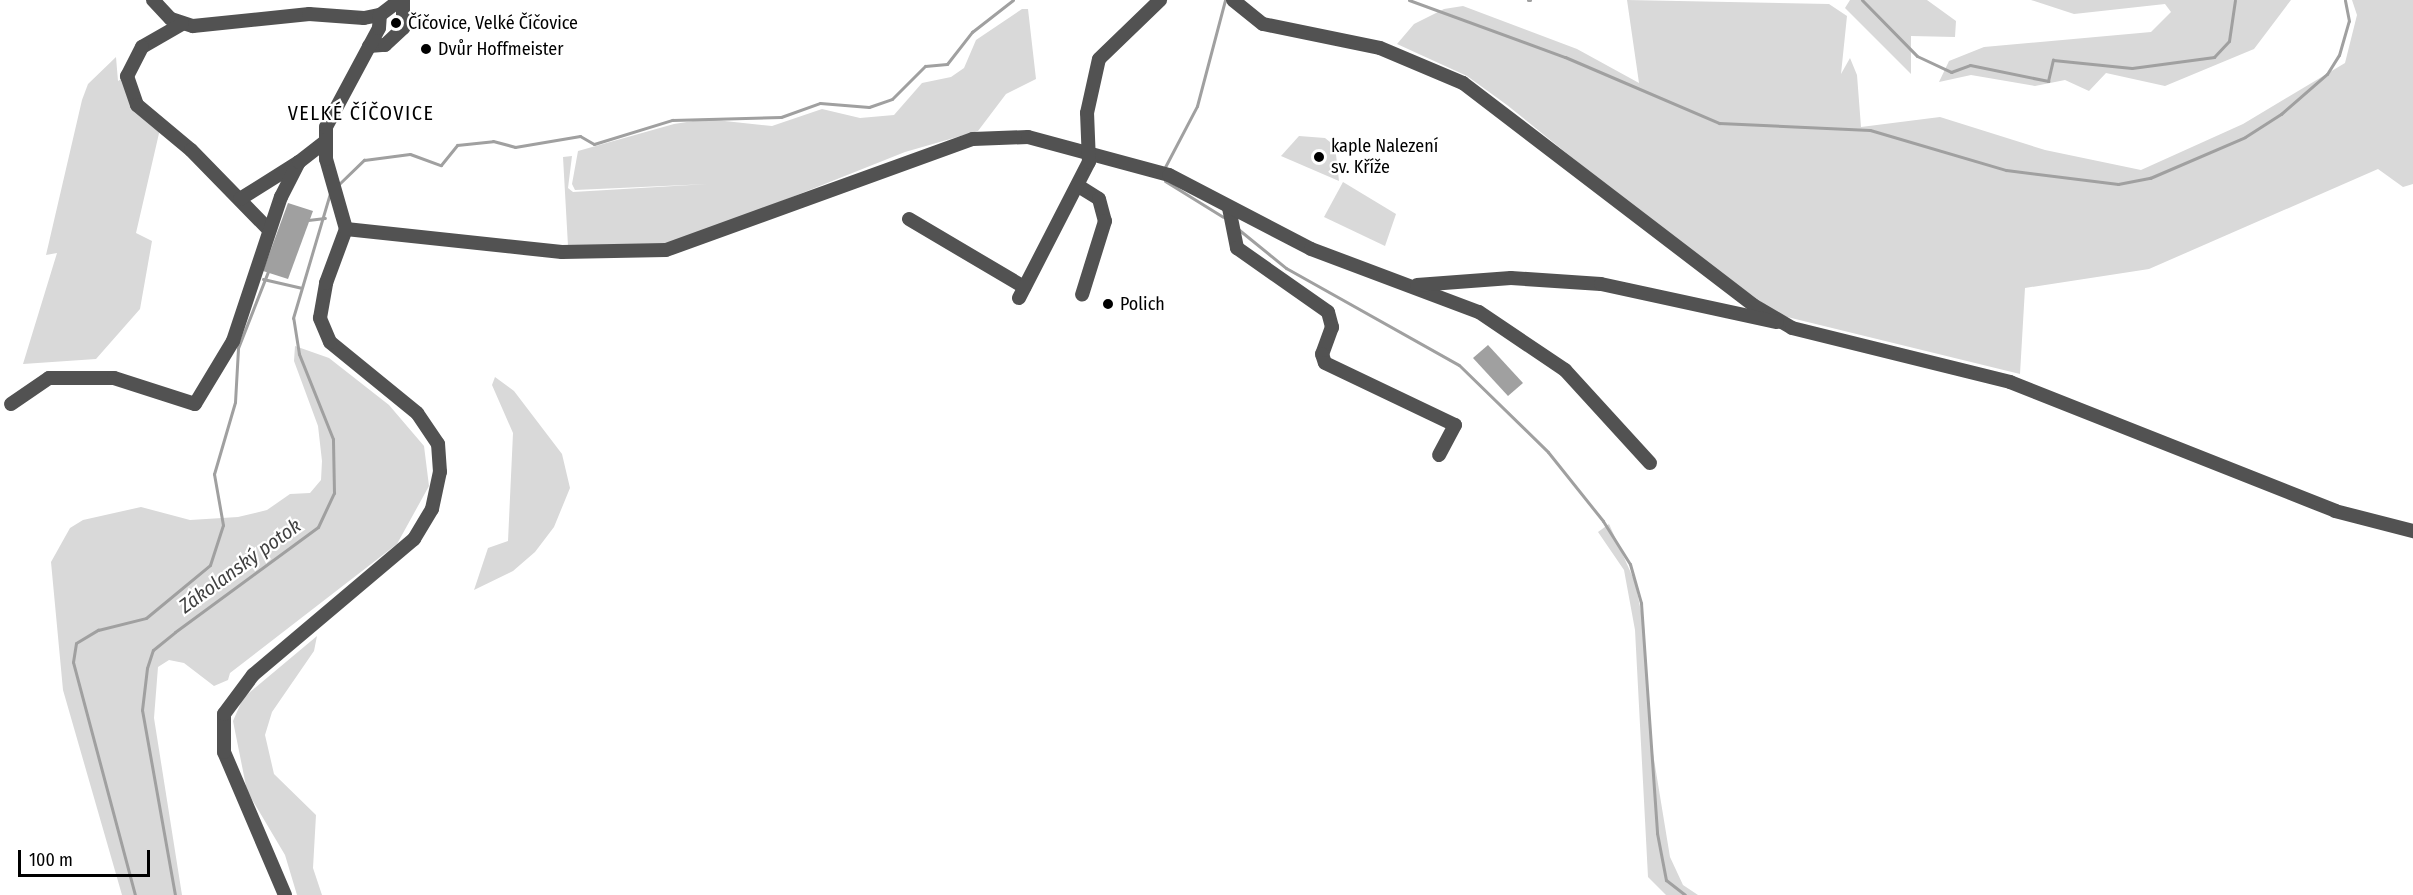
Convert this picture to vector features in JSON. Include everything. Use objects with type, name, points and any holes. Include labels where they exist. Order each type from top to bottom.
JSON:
[{"type":"street","points":[[153,0],[182,24]]},
{"type":"street","points":[[269,230],[250,216],[240,199],[137,105],[127,76],[142,47],[182,24],[380,15],[402,0]]},
{"type":"street","points":[[369,46],[385,45],[404,28],[402,0]]},
{"type":"street","points":[[909,219],[1022,292],[1080,187],[1090,149],[1087,113],[1100,59],[1160,0]]},
{"type":"street","points":[[1233,0],[1263,24],[1380,48],[1463,83],[1779,322]]},
{"type":"street","points":[[285,895],[224,752],[224,714],[253,675],[414,539],[432,508],[440,472],[438,444],[417,413],[343,354],[323,330],[321,301],[346,230],[339,195],[330,172],[325,142],[330,113],[369,46],[380,15]]},
{"type":"street","points":[[346,230],[562,252],[666,250],[973,139],[1011,135],[1090,149],[1111,161],[1169,175],[1311,249],[1417,285],[1479,312],[1565,370],[1650,463]]},
{"type":"street","points":[[240,199],[299,162],[325,142]]},
{"type":"street","points":[[11,404],[49,378],[114,378],[195,404],[233,342],[269,230],[299,162]]},
{"type":"street","points":[[1080,187],[1099,199],[1105,221],[1082,295]]},
{"type":"street","points":[[1230,208],[1237,248],[1327,309],[1332,327],[1322,354],[1325,363],[1455,425],[1439,455]]},
{"type":"street","points":[[1417,285],[1511,278],[1601,284],[1779,322],[2010,382],[2335,511],[2413,531]]},
{"type":"shaded area","points":[[1627,0],[1829,4],[1847,16],[1841,74],[1850,58],[1857,75],[1861,127],[1940,117],[2045,150],[2141,170],[2243,124],[2345,63],[2357,15],[2352,0],[2413,0],[2413,184],[2403,187],[2378,169],[2149,269],[2025,288],[2020,374],[1779,315],[1658,227],[1507,105],[1467,76],[1397,44],[1414,24],[1444,9],[1463,6],[1577,49],[1639,83]]},
{"type":"shaded area","points":[[1850,0],[1927,0],[1956,21],[1955,37],[1911,36],[1911,74],[1845,8]]},
{"type":"shaded area","points":[[2031,0],[2291,0],[2254,49],[2165,86],[2106,73],[2089,91],[2065,80],[2035,86],[1971,75],[1939,82],[1949,61],[1984,47],[2151,32],[2171,12],[2165,4],[2074,14]]},
{"type":"shaded area","points":[[1022,9],[1028,9],[1036,79],[1006,94],[978,131],[905,152],[684,240],[646,247],[568,246],[563,157],[572,156],[568,188],[573,192],[708,184],[575,190],[572,184],[578,151],[674,124],[706,119],[772,126],[822,109],[860,118],[894,115],[922,83],[951,77],[964,68],[976,40]]},
{"type":"shaded area","points":[[116,57],[118,81],[123,78],[160,129],[136,233],[152,241],[140,309],[96,359],[23,364],[57,253],[46,255],[82,100],[88,84]]},
{"type":"shaded area","points":[[1299,136],[1325,138],[1335,146],[1339,181],[1281,156]]},
{"type":"shaded area","points":[[1343,182],[1396,214],[1385,246],[1324,217]]},
{"type":"shaded area","points":[[288,203],[313,211],[288,279],[263,271]]},
{"type":"shaded area","points":[[1488,345],[1523,383],[1508,396],[1473,358]]},
{"type":"shaded area","points":[[295,346],[329,358],[389,405],[424,446],[429,486],[397,544],[230,673],[228,680],[214,686],[184,663],[169,660],[158,667],[154,718],[182,895],[122,895],[63,690],[51,562],[70,528],[83,520],[141,507],[190,520],[238,517],[267,510],[290,494],[310,493],[321,480],[322,461],[318,426],[294,361]]},
{"type":"shaded area","points":[[495,377],[514,391],[562,454],[570,488],[554,527],[535,552],[513,571],[474,590],[488,548],[508,541],[513,433],[492,385]]},
{"type":"shaded area","points":[[1609,524],[1635,582],[1644,626],[1650,735],[1670,857],[1683,885],[1698,895],[1666,895],[1648,877],[1635,630],[1624,570],[1598,532]]},
{"type":"shaded area","points":[[317,636],[314,651],[272,712],[265,735],[274,774],[316,815],[313,868],[322,895],[297,895],[285,855],[247,791],[233,721],[243,698]]},
{"type":"waterway","name":"Zákolanský potok","points":[[339,184],[364,160],[410,154],[441,165],[457,145],[493,141],[515,147],[580,136],[594,144],[672,120],[781,117],[820,103],[869,107],[892,99],[925,66],[947,64],[972,32],[1013,0]]},
{"type":"waterway","points":[[1165,167],[1197,106],[1225,0]]},
{"type":"waterway","points":[[1409,0],[1565,57],[1719,123],[1870,130],[2006,170],[2118,184],[2150,178],[2245,137],[2281,114],[2327,74],[2339,55],[2349,21],[2345,0]]},
{"type":"waterway","name":"Zákolanský potok","points":[[1862,0],[1917,56],[1951,72],[1970,65],[2048,81],[2053,60],[2132,68],[2214,57],[2229,41],[2235,0]]},
{"type":"waterway","points":[[1165,181],[1223,217]]},
{"type":"waterway","name":"Zákolanský potok","points":[[175,895],[142,710],[147,668],[153,650],[318,527],[334,493],[333,439],[299,354],[293,318],[330,193]]},
{"type":"waterway","points":[[308,220],[325,218]]},
{"type":"waterway","points":[[1238,229],[1286,268],[1459,365],[1548,452],[1603,521],[1630,564],[1641,603],[1657,833],[1666,880],[1685,895]]},
{"type":"waterway","points":[[135,895],[73,662],[76,643],[98,630],[146,618],[210,565],[223,525],[214,474],[235,402],[238,348],[269,269]]},
{"type":"waterway","points":[[263,279],[301,288]]},
{"type":"place","name":"Číčovice, Velké Číčovice","points":[[396,23]]},
{"type":"place","name":"Dvůr Hoffmeister","points":[[426,49]]},
{"type":"place","name":"kaple Nalezení sv. Kříže","points":[[1319,157]]},
{"type":"place","name":"Polich","points":[[1108,304]]},
{"type":"district","name":"VELKÉ ČÍČOVICE","points":[[361,113]]}]
